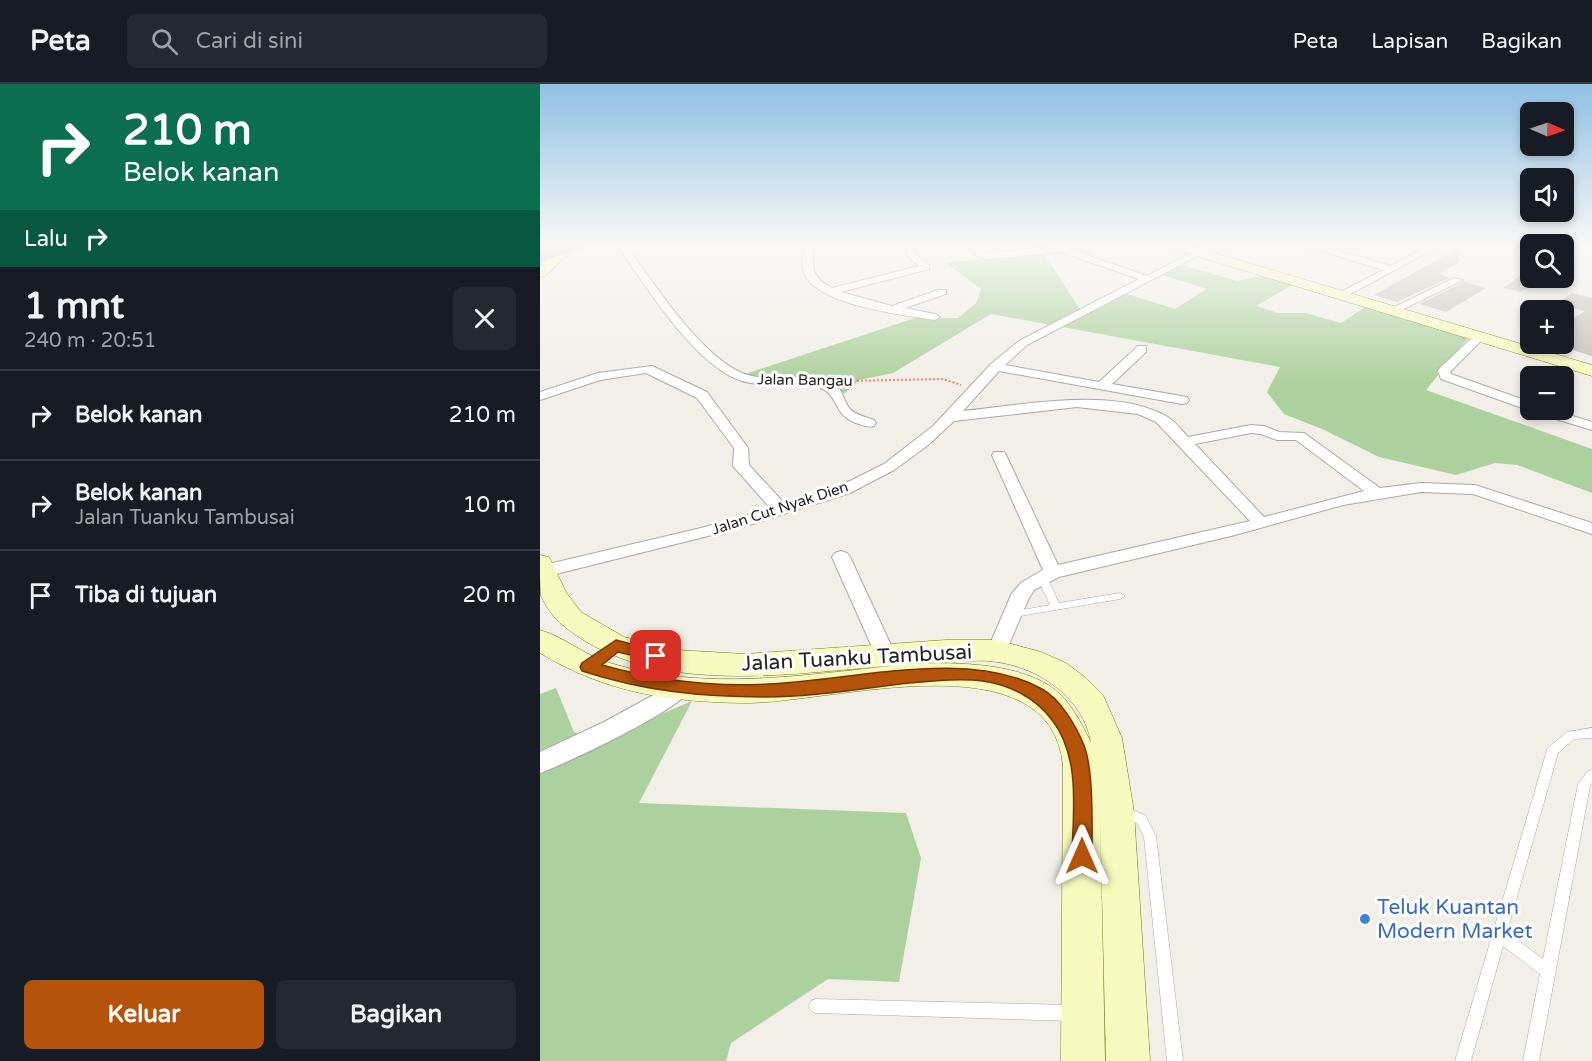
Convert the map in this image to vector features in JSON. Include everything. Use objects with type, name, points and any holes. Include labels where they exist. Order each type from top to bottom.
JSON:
[{"type":"main road","points":[[1323,291],[1592,371]]},
{"type":"main road","name":"Jalan Tuanku Tambusai","points":[[542,567],[554,594],[571,619],[616,646],[676,661],[745,665],[946,651],[998,651],[1031,660],[1056,671],[1075,686],[1092,704],[1106,738],[1117,812],[1128,1061]]},
{"type":"main road","name":"Jalan Tuanku Tambusai","points":[[540,640],[588,667],[619,676],[681,688],[768,691],[935,675],[982,675],[1012,683],[1039,694],[1058,715],[1076,745],[1082,788],[1083,1061]]},
{"type":"main road","points":[[588,667],[616,646]]},
{"type":"street","name":"Jalan Bangau","points":[[653,291],[730,373],[761,380],[816,382]]},
{"type":"street","points":[[829,292],[834,291]]},
{"type":"street","name":"Jalan Cut Nyak Dien","points":[[542,567],[724,527],[849,487],[886,469],[909,453],[950,417],[1005,357],[1037,335],[1124,291]]},
{"type":"street","points":[[1341,296],[1351,291]]},
{"type":"street","points":[[1391,311],[1435,291]]},
{"type":"street","points":[[829,292],[893,309],[935,317]]},
{"type":"street","points":[[893,309],[942,292]]},
{"type":"street","points":[[1479,337],[1444,371],[1445,376],[1520,403]]},
{"type":"street","points":[[1102,386],[1142,349]]},
{"type":"street","points":[[995,367],[1182,400]]},
{"type":"street","points":[[540,396],[598,377],[636,369],[645,368],[660,374],[702,395],[741,448],[741,466],[781,510]]},
{"type":"street","points":[[816,382],[831,388],[845,412],[869,423]]},
{"type":"street","points":[[950,417],[1083,403],[1149,413],[1169,424],[1261,523]]},
{"type":"street","points":[[1572,420],[1592,426]]},
{"type":"street","points":[[1185,442],[1251,429],[1260,429],[1277,436],[1299,436],[1379,494]]},
{"type":"street","points":[[999,455],[1048,575]]},
{"type":"street","points":[[998,651],[1020,598],[1028,586],[1048,575],[1261,523],[1298,511],[1379,494],[1420,487],[1459,488],[1482,493],[1592,529]]},
{"type":"street","points":[[841,557],[886,656]]},
{"type":"street","points":[[540,763],[602,735],[658,704],[681,688]]},
{"type":"lane","points":[[1048,575],[1056,607]]},
{"type":"lane","points":[[1014,614],[1120,596]]},
{"type":"lane","points":[[1463,1061],[1553,750],[1571,735],[1592,733]]},
{"type":"lane","points":[[1531,1061],[1584,784],[1592,775]]},
{"type":"lane","points":[[1117,812],[1141,819],[1150,836],[1175,1061]]},
{"type":"lane","points":[[1500,934],[1548,971]]},
{"type":"lane","points":[[816,1006],[1083,1013]]},
{"type":"path","name":"Jalan Bangau","points":[[816,382],[943,379],[977,389]]},
{"type":"green space","points":[[980,291],[1068,291],[1079,308],[1088,311],[1124,293],[1175,309],[1204,291],[1283,291],[1256,306],[1278,313],[1306,313],[1341,323],[1365,307],[1468,338],[1426,390],[1592,449],[1592,493],[1517,465],[1495,463],[1456,475],[1379,457],[1322,429],[1284,414],[1267,392],[1280,367],[991,314],[893,373],[859,380],[844,394],[835,385],[817,379],[742,375],[915,318],[958,318],[976,303]]},
{"type":"green space","points":[[556,688],[574,732],[600,740],[692,701],[639,803],[906,813],[921,858],[899,982],[828,979],[731,1043],[726,1061],[540,1061],[540,694]]},
{"type":"building","points":[[1382,291],[1422,291],[1397,302],[1374,295]]},
{"type":"building","points":[[1446,291],[1482,291],[1446,312],[1419,304]]},
{"type":"building","points":[[1572,293],[1592,298],[1592,356],[1574,351],[1574,318],[1585,311],[1574,308],[1574,300],[1562,300]]},
{"type":"place","name":"Teluk Kuantan Modern Market","points":[[1365,919]]},
{"type":"route","points":[[656,656],[616,646],[588,667],[619,676],[681,688],[768,691],[935,675],[982,675],[1012,683],[1039,694],[1058,715],[1076,745],[1082,788],[1082,856]]}]
